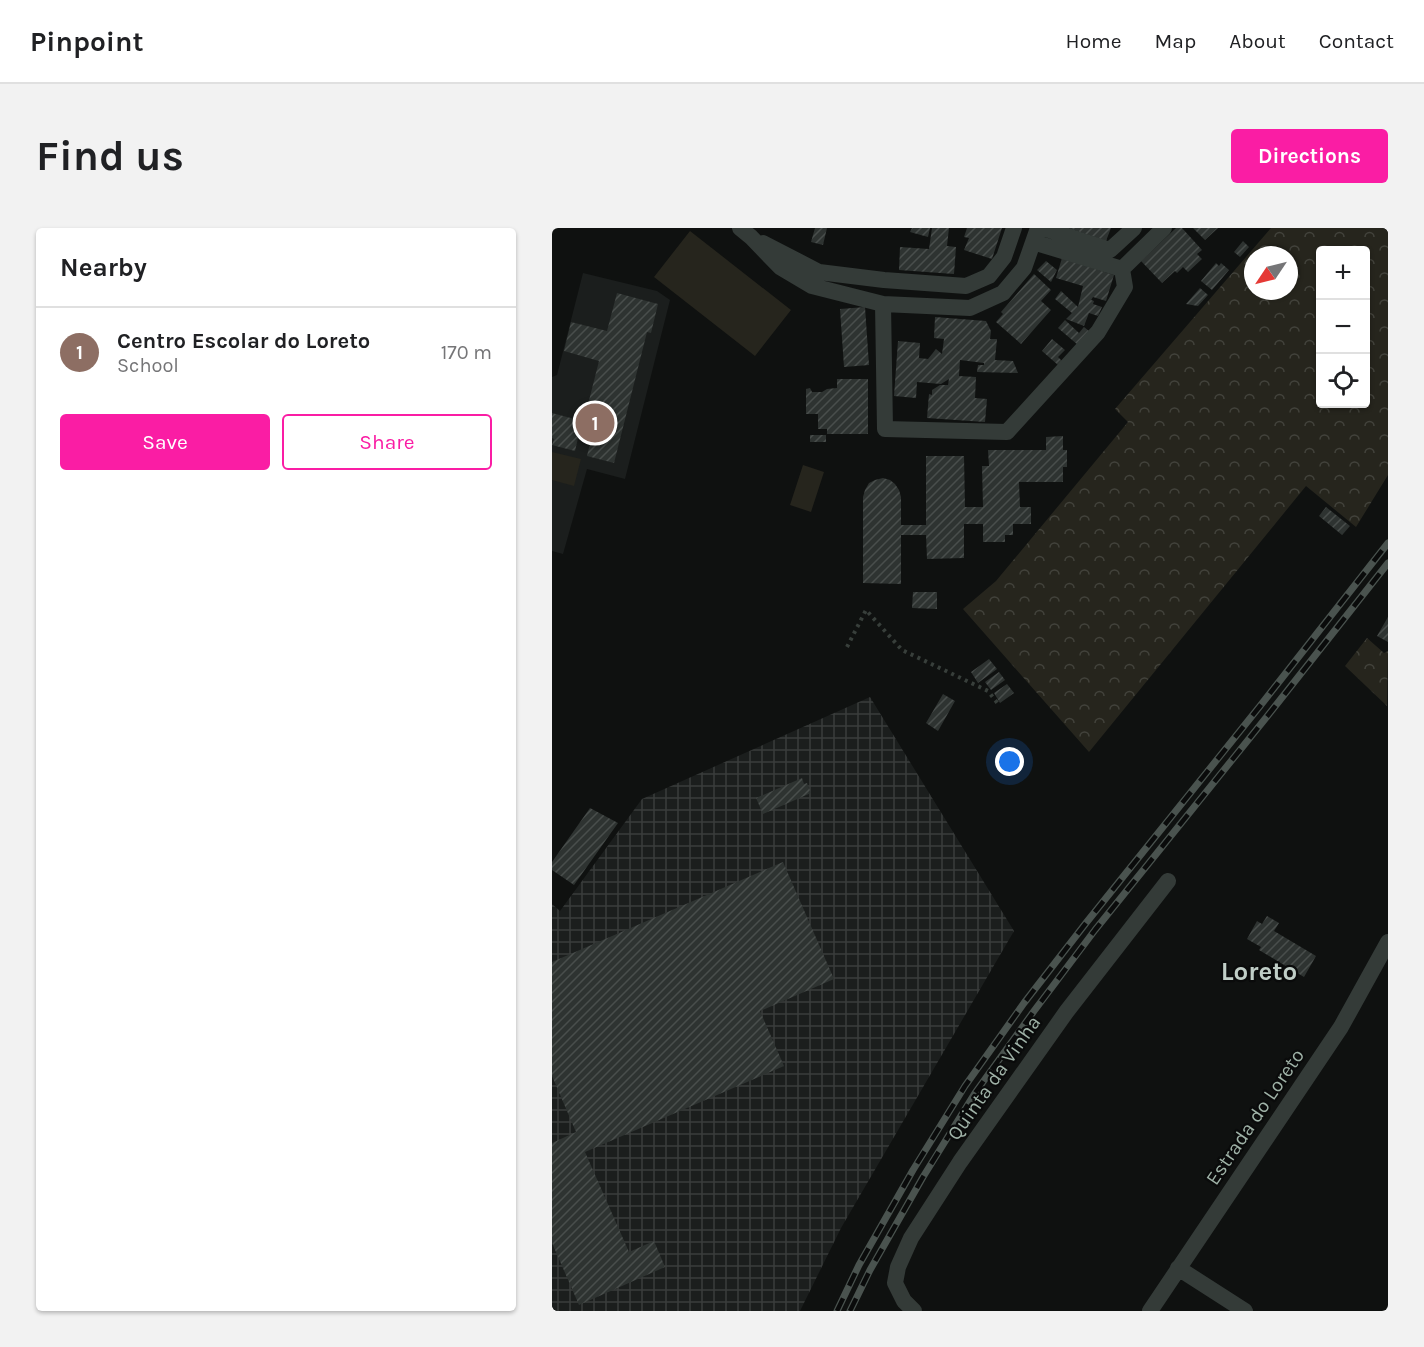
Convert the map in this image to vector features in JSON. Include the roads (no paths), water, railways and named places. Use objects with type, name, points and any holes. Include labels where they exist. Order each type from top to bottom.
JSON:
[{"type":"street","points":[[746,232],[819,272],[884,280],[966,286],[989,276],[1004,257],[1014,228]]},
{"type":"street","points":[[1038,233],[1110,250],[1134,228]]},
{"type":"street","points":[[1122,269],[1164,228]]},
{"type":"street","points":[[746,232],[780,267],[812,286],[883,304],[970,308],[1003,293],[1024,268],[1038,233]]},
{"type":"street","points":[[1038,233],[1122,269]]},
{"type":"street","points":[[883,304],[885,429],[1007,432],[1098,332],[1125,288],[1122,269]]},
{"type":"street","name":"Quinta da Vinha","points":[[914,1311],[904,1300],[895,1283],[898,1267],[912,1238],[960,1162],[1067,1011],[1168,881]]},
{"type":"street","name":"Estrada do Loreto","points":[[1149,1311],[1341,1027],[1388,942]]},
{"type":"street","points":[[1178,1268],[1245,1311]]},
{"type":"railway","points":[[837,1311],[859,1265],[913,1170],[965,1086],[1024,1003],[1388,543]]},
{"type":"railway","points":[[850,1311],[870,1270],[923,1177],[975,1093],[1095,930],[1388,563]]},
{"type":"place","name":"Centro Escolar do Loreto","points":[[595,423]]},
{"type":"district","name":"Loreto","points":[[1259,971]]}]
